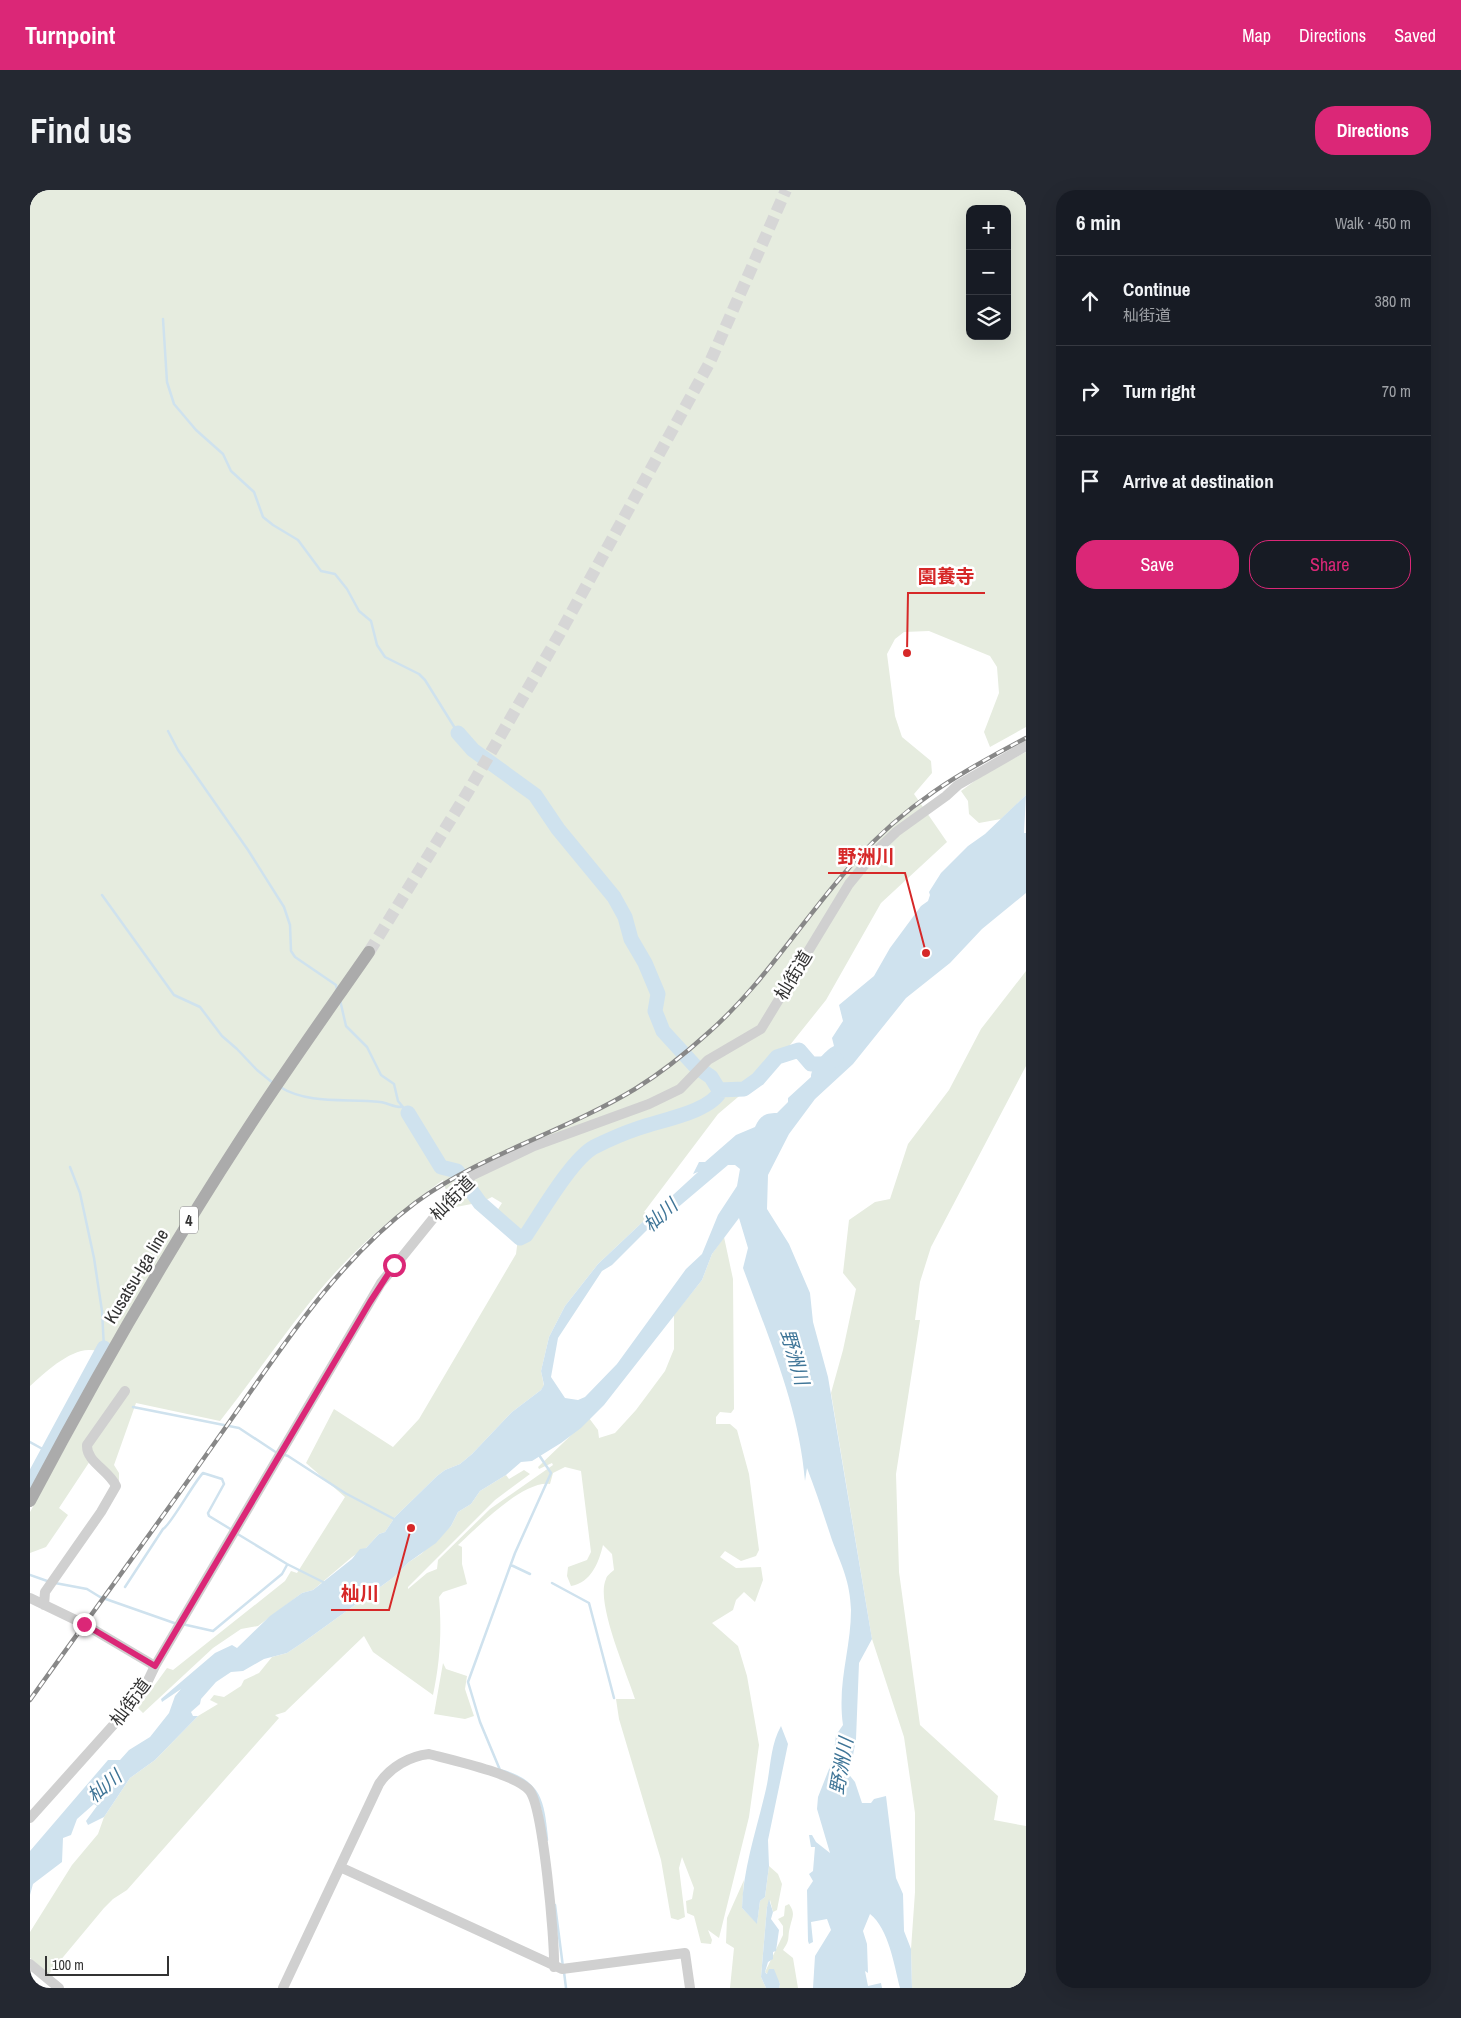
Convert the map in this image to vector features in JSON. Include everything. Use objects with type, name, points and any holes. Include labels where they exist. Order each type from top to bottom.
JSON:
[{"type":"main road","name":"Kusatsu-Iga line","points":[[30,1501],[113,1348],[189,1220],[242,1137],[369,952]]},
{"type":"street","name":"杣街道","points":[[30,1818],[137,1699],[381,1283],[414,1240],[462,1184],[473,1175],[534,1146],[649,1104],[680,1090],[708,1060],[761,1029],[850,884],[876,851],[896,832],[946,796],[958,785],[1026,746]]},
{"type":"street","points":[[44,1605],[45,1592],[101,1512],[116,1486],[107,1472],[91,1459],[86,1452],[87,1445],[125,1391]]},
{"type":"street","points":[[30,1598],[84,1624],[155,1666]]},
{"type":"street","points":[[283,1988],[383,1778],[417,1756],[429,1754],[514,1780],[529,1789],[537,1805],[555,1945],[561,1968]]},
{"type":"street","points":[[340,1867],[561,1968],[685,1953],[690,1988]]},
{"type":"street","points":[[30,1964],[55,1985]]},
{"type":"shaded area","points":[[30,190],[1026,190],[1026,727],[990,747],[984,732],[999,693],[997,667],[990,656],[929,631],[904,632],[895,639],[887,654],[895,716],[902,737],[931,761],[932,773],[914,794],[947,842],[881,903],[826,1000],[770,1070],[718,1114],[644,1212],[650,1215],[598,1264],[565,1306],[549,1337],[541,1371],[544,1386],[541,1390],[512,1412],[460,1464],[445,1470],[437,1476],[395,1517],[385,1532],[379,1534],[366,1548],[352,1557],[313,1590],[302,1593],[258,1626],[241,1629],[213,1648],[143,1713],[138,1708],[167,1668],[173,1670],[285,1581],[291,1571],[297,1573],[345,1497],[306,1463],[334,1409],[393,1447],[419,1419],[516,1254],[519,1231],[495,1214],[502,1203],[492,1197],[482,1202],[451,1208],[443,1180],[362,1245],[333,1275],[316,1294],[220,1421],[136,1403],[114,1465],[119,1473],[119,1481],[90,1461],[59,1508],[68,1515],[46,1547],[30,1553],[30,1512],[115,1356],[100,1351],[83,1350],[58,1362],[30,1386]]},
{"type":"shaded area","points":[[1026,752],[1026,795],[1001,819],[979,823],[969,814],[968,801],[961,791],[987,772]]},
{"type":"shaded area","points":[[1026,971],[1026,1066],[931,1247],[920,1282],[915,1320],[920,1320],[896,1474],[899,1572],[920,1725],[998,1796],[994,1820],[1026,1826],[1026,1988],[912,1988],[911,1949],[915,1892],[915,1813],[904,1737],[872,1639],[831,1393],[843,1350],[856,1289],[843,1273],[849,1220],[875,1202],[890,1199],[908,1144],[949,1090],[981,1029]]},
{"type":"shaded area","points":[[724,1237],[733,1279],[734,1409],[731,1413],[720,1412],[716,1417],[716,1424],[730,1424],[737,1430],[749,1474],[759,1550],[756,1556],[741,1561],[725,1551],[720,1557],[736,1568],[761,1567],[763,1580],[755,1602],[744,1592],[736,1600],[733,1610],[712,1623],[738,1646],[747,1676],[759,1745],[749,1817],[719,1938],[708,1930],[712,1940],[711,1944],[701,1943],[694,1916],[687,1913],[686,1901],[692,1899],[694,1888],[682,1857],[679,1868],[685,1917],[678,1920],[671,1918],[661,1860],[619,1719],[616,1699],[635,1699],[613,1638],[605,1604],[604,1590],[606,1579],[614,1570],[612,1554],[603,1545],[593,1571],[584,1581],[571,1586],[567,1576],[568,1567],[587,1560],[591,1552],[581,1471],[565,1467],[553,1473],[550,1484],[527,1489],[501,1506],[458,1545],[462,1547],[462,1564],[467,1584],[443,1592],[439,1597],[440,1646],[433,1695],[373,1652],[364,1636],[285,1712],[275,1715],[279,1718],[127,1890],[113,1899],[104,1908],[49,1974],[30,1958],[30,1932],[72,1865],[98,1834],[104,1817],[130,1778],[155,1760],[198,1716],[218,1704],[210,1700],[214,1695],[224,1697],[241,1686],[244,1680],[259,1673],[272,1657],[287,1653],[394,1577],[451,1526],[458,1512],[471,1504],[480,1491],[506,1475],[509,1479],[524,1470],[530,1474],[495,1500],[408,1589],[427,1573],[437,1569],[438,1560],[490,1509],[553,1465],[552,1463],[539,1469],[538,1467],[589,1418],[598,1430],[599,1438],[615,1433],[636,1410],[665,1371],[674,1349],[674,1315],[702,1280],[712,1254]]},
{"type":"shaded area","points":[[443,1663],[446,1669],[467,1676],[465,1689],[474,1716],[465,1719],[434,1714]]},
{"type":"shaded area","points":[[769,1866],[778,1874],[782,1884],[777,1910],[773,1912],[770,1900],[767,1907],[761,1977],[766,1988],[730,1988],[734,1948],[726,1943],[727,1918],[744,1880],[742,1908],[757,1923],[760,1901],[765,1897]]},
{"type":"shaded area","points":[[789,1904],[793,1915],[788,1941],[783,1950],[793,1958],[798,1988],[779,1988],[780,1983],[765,1972],[783,1935],[783,1926],[778,1919],[784,1916],[785,1906]]},
{"type":"water","points":[[1026,795],[1024,833],[1026,833],[1026,893],[982,929],[950,963],[906,998],[853,1064],[815,1099],[789,1134],[768,1175],[767,1209],[789,1244],[810,1293],[813,1322],[828,1377],[872,1639],[859,1663],[856,1739],[852,1761],[847,1772],[855,1782],[862,1803],[871,1803],[874,1799],[886,1796],[896,1878],[903,1894],[904,1931],[911,1949],[912,1988],[900,1988],[886,1938],[882,1929],[870,1914],[863,1931],[867,1944],[868,1973],[865,1971],[868,1986],[881,1983],[882,1988],[813,1988],[815,1956],[831,1930],[827,1919],[811,1922],[813,1942],[809,1944],[807,1890],[813,1881],[809,1874],[813,1871],[815,1847],[811,1847],[809,1835],[812,1835],[816,1842],[830,1853],[817,1809],[818,1797],[833,1759],[836,1735],[843,1725],[843,1680],[851,1610],[845,1574],[807,1468],[805,1481],[802,1453],[789,1399],[772,1346],[743,1268],[748,1248],[739,1218],[712,1254],[702,1280],[604,1405],[581,1428],[532,1461],[521,1462],[506,1475],[480,1491],[471,1504],[458,1512],[451,1526],[436,1543],[409,1562],[394,1577],[305,1641],[287,1653],[264,1659],[243,1671],[231,1672],[216,1682],[201,1699],[200,1704],[191,1712],[193,1716],[198,1716],[155,1760],[130,1778],[104,1817],[88,1825],[86,1821],[97,1806],[94,1804],[77,1819],[71,1835],[63,1838],[62,1862],[33,1884],[30,1895],[30,1851],[108,1760],[120,1760],[129,1750],[150,1737],[169,1713],[175,1696],[181,1689],[162,1702],[161,1699],[215,1653],[232,1645],[237,1648],[270,1616],[302,1593],[313,1590],[352,1559],[360,1549],[366,1548],[379,1534],[385,1532],[395,1517],[437,1476],[445,1470],[460,1464],[512,1412],[541,1390],[544,1385],[541,1371],[549,1337],[565,1306],[598,1264],[650,1215],[656,1215],[661,1206],[698,1172],[693,1174],[699,1162],[705,1162],[736,1135],[755,1127],[763,1116],[777,1113],[788,1102],[788,1098],[811,1077],[819,1059],[834,1046],[832,1038],[843,1021],[839,1005],[874,976],[890,948],[921,906],[928,901],[929,892],[941,873],[968,846],[985,834]],"holes":[[[728,1165],[735,1165],[740,1169],[737,1186],[718,1215],[702,1254],[686,1269],[617,1364],[585,1397],[578,1400],[565,1398],[551,1377],[558,1338],[602,1271],[612,1265],[649,1228],[676,1209]]]},
{"type":"water","points":[[781,1726],[788,1744],[768,1840],[769,1866],[765,1897],[760,1901],[757,1924],[742,1908],[743,1893],[773,1749]]},
{"type":"water","points":[[769,1899],[773,1912],[771,1919],[779,1930],[776,1951],[773,1952],[773,1959],[768,1962],[765,1972],[767,1974],[769,1969],[774,1969],[780,1984],[779,1988],[766,1988],[761,1977]]},
{"type":"waterway","points":[[163,319],[167,382],[174,404],[196,430],[223,454],[231,471],[254,492],[263,517],[298,540],[321,571],[335,574],[347,589],[359,611],[371,621],[377,645],[385,657],[419,674],[425,680],[458,733]]},
{"type":"waterway","points":[[168,731],[178,750],[248,850],[284,907],[290,925],[291,951],[295,957],[336,985],[337,990]]},
{"type":"waterway","points":[[458,733],[473,750],[535,795],[558,829],[614,897],[625,917],[631,939],[645,963],[658,994],[655,1011],[663,1031],[695,1066],[711,1077],[719,1090],[744,1089],[758,1079],[777,1057],[799,1050],[811,1064],[825,1064],[836,1059]]},
{"type":"waterway","points":[[102,895],[174,995],[200,1007],[222,1036],[273,1083]]},
{"type":"waterway","points":[[340,1000],[346,1026],[367,1047],[381,1075],[394,1084],[398,1101],[408,1113]]},
{"type":"waterway","points":[[280,1087],[291,1093],[316,1099],[380,1102],[403,1107]]},
{"type":"waterway","points":[[408,1113],[441,1167],[457,1171],[480,1203],[520,1238],[526,1235],[567,1174],[585,1153],[610,1139],[628,1132],[696,1110],[716,1098],[721,1090]]},
{"type":"waterway","points":[[70,1167],[80,1193],[94,1258],[102,1311],[104,1348]]},
{"type":"waterway","points":[[30,1485],[104,1348]]},
{"type":"waterway","points":[[133,1407],[239,1428],[277,1453]]},
{"type":"waterway","points":[[30,1442],[48,1452]]},
{"type":"waterway","points":[[282,1454],[345,1493],[396,1520]]},
{"type":"waterway","points":[[539,1455],[551,1473],[515,1553],[468,1682],[480,1722],[500,1770],[524,1780],[537,1795],[544,1815],[547,1840]]},
{"type":"waterway","points":[[125,1587],[203,1473],[222,1479],[224,1484],[208,1513],[209,1516],[232,1530]]},
{"type":"waterway","points":[[236,1533],[287,1564],[325,1583]]},
{"type":"waterway","points":[[182,1624],[213,1631],[282,1574],[287,1565]]},
{"type":"waterway","points":[[511,1565],[530,1574]]},
{"type":"waterway","points":[[30,1575],[50,1582]]},
{"type":"waterway","points":[[55,1583],[87,1589],[100,1597],[177,1624]]},
{"type":"waterway","points":[[552,1583],[589,1603],[614,1698]]},
{"type":"waterway","points":[[555,1905],[563,1967]]},
{"type":"waterway","points":[[564,1972],[566,1988]]},
{"type":"tunnel","points":[[369,952],[469,790],[559,635],[710,362],[786,190]]},
{"type":"railway","points":[[30,1700],[283,1345],[331,1283],[357,1255],[415,1203],[441,1186],[495,1157],[608,1104],[645,1083],[673,1062],[729,1014],[766,971],[836,882],[874,841],[934,791],[1026,738]]},
{"type":"place","name":"園養寺","points":[[907,653]]},
{"type":"place","name":"野洲川","points":[[926,953]]},
{"type":"place","name":"杣川","points":[[411,1528]]},
{"type":"route","points":[[84,1624],[155,1666],[315,1398],[381,1283],[394,1265]]}]
